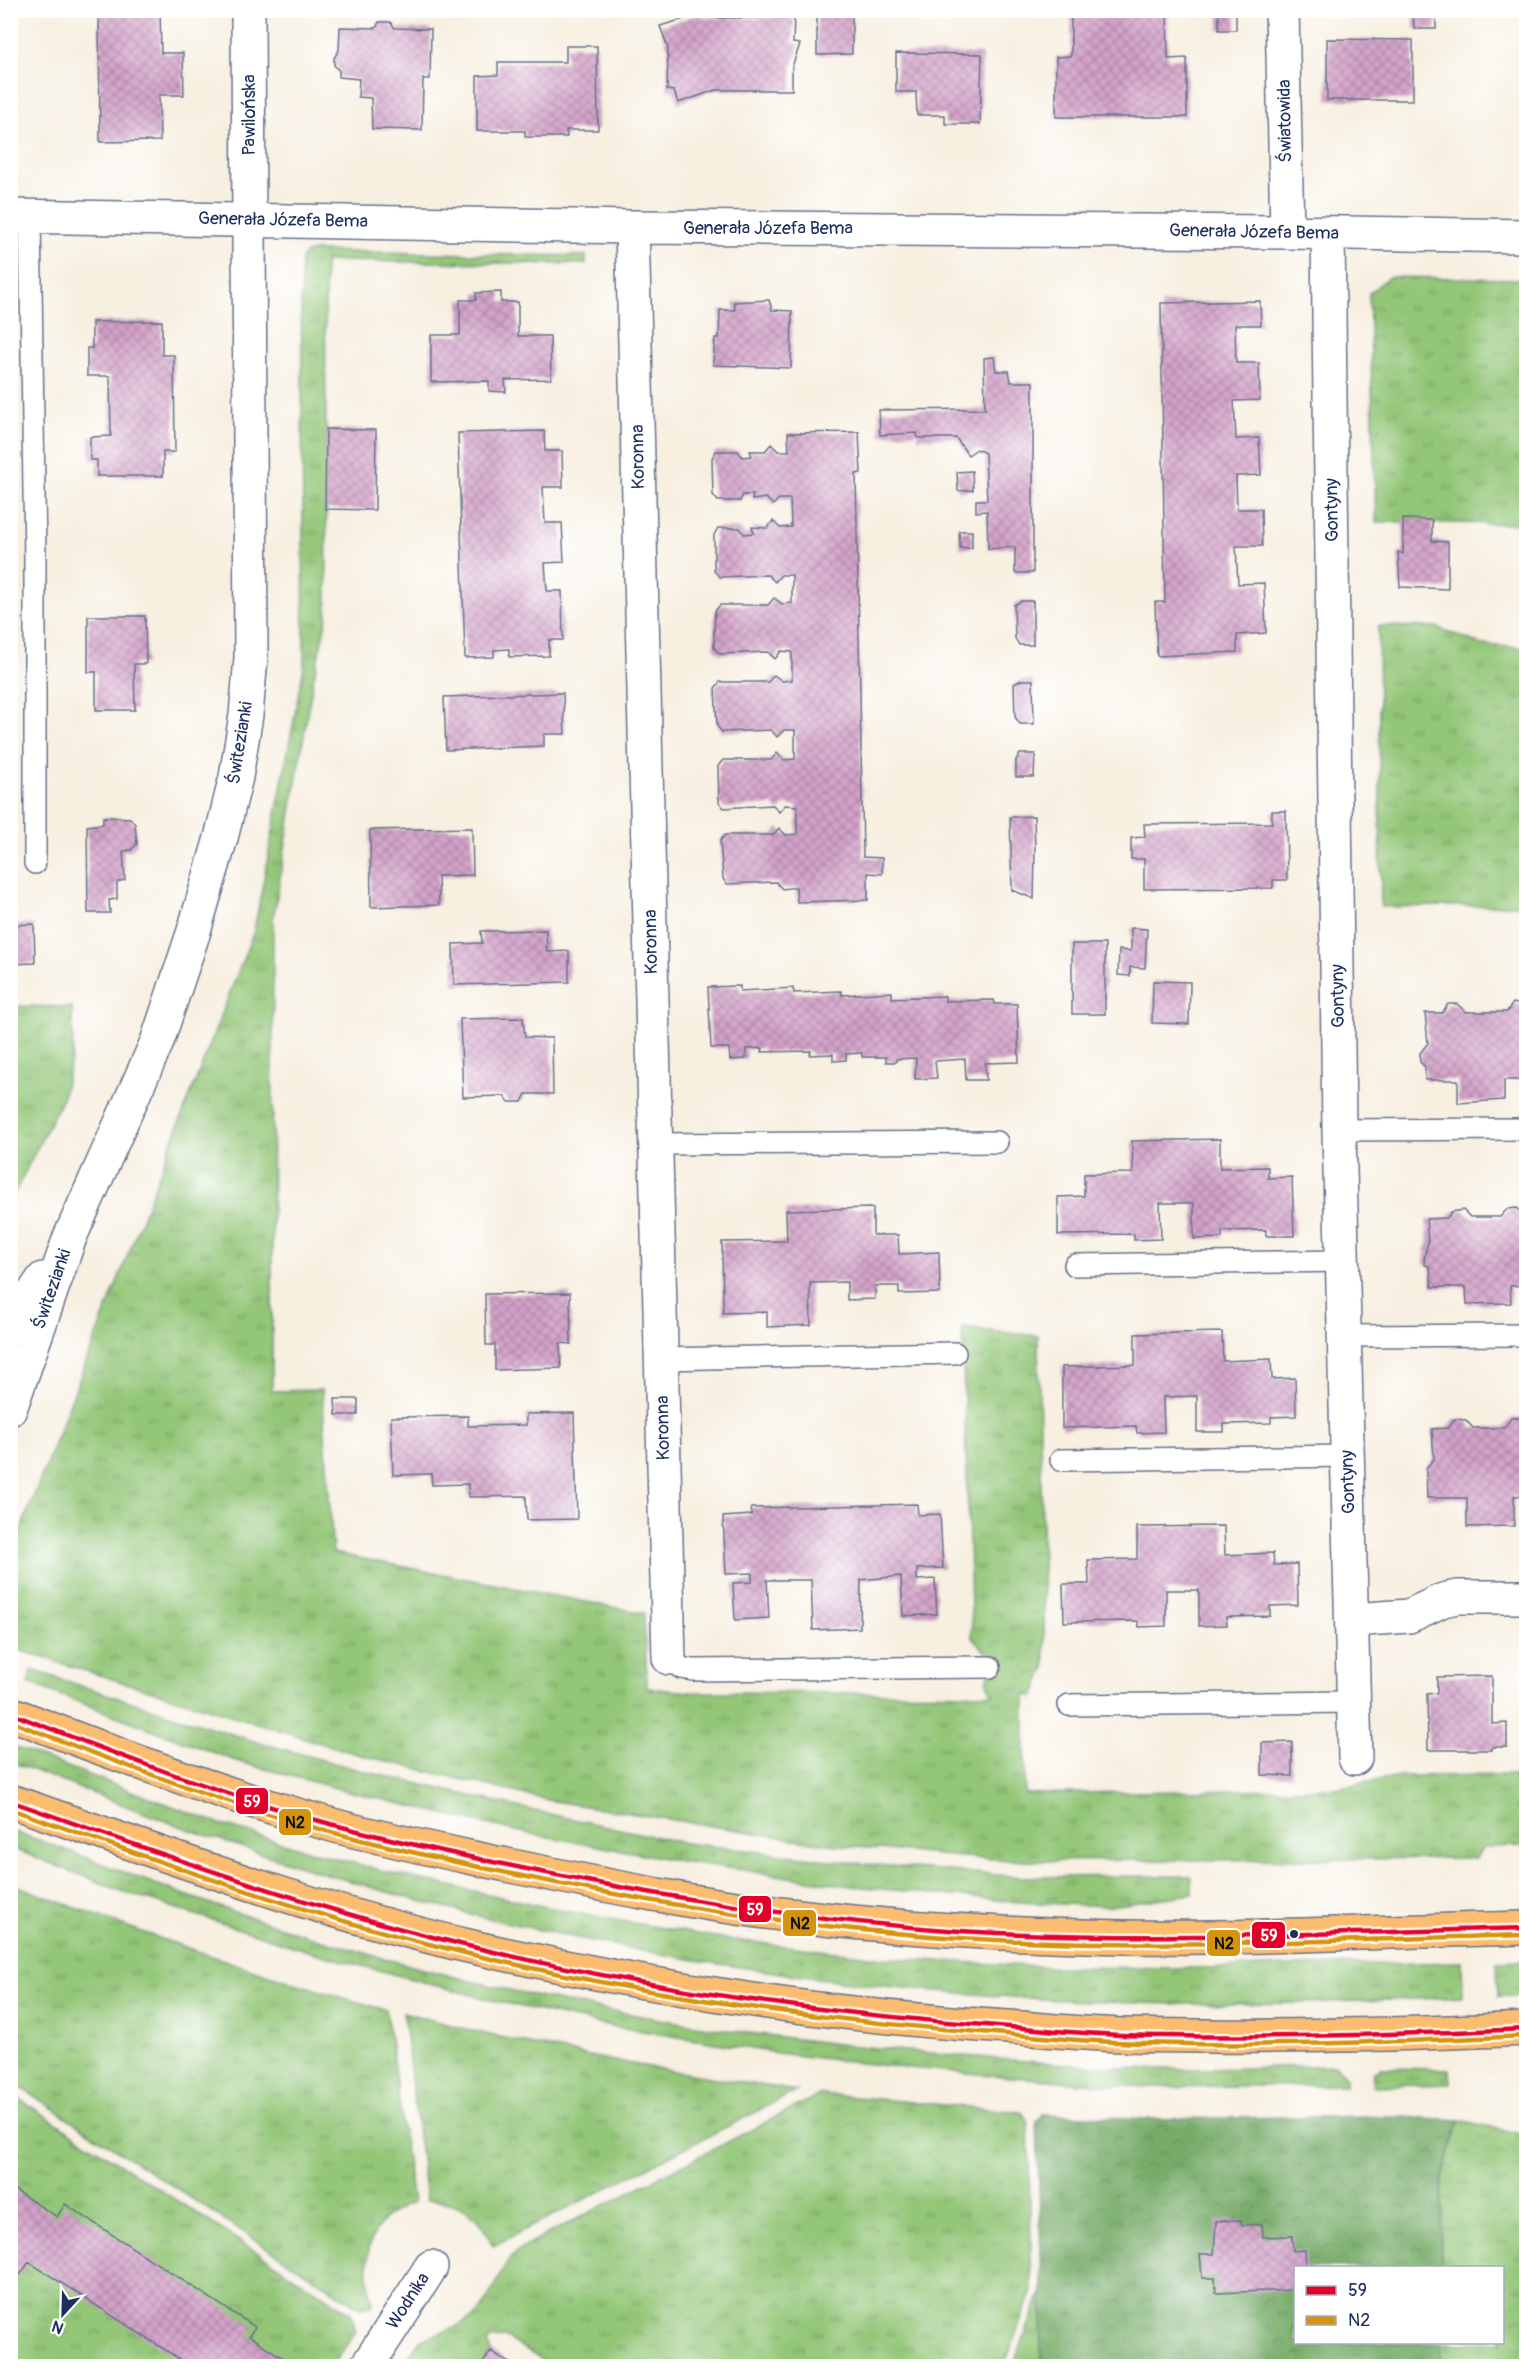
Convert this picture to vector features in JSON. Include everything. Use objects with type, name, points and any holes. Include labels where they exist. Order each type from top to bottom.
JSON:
[{"type":"main road","points":[[10,1713],[246,1799],[325,1823],[410,1844],[673,1898],[798,1916],[979,1931],[1125,1937],[1527,1928]]},
{"type":"main road","points":[[10,1801],[219,1873],[363,1918],[462,1945],[622,1979],[775,2004],[928,2022],[1121,2035],[1280,2035],[1527,2029]]},
{"type":"street","name":"Pawilońska","points":[[248,10],[250,220]]},
{"type":"street","name":"Światowida","points":[[1282,10],[1287,232]]},
{"type":"street","name":"Generała Józefa Bema","points":[[20,216],[632,227],[1527,236]]},
{"type":"street","name":"Świtezianki","points":[[10,1409],[70,1237],[157,1042],[194,930],[236,777],[246,715],[250,658],[250,220]]},
{"type":"street","name":"Koronna","points":[[632,227],[669,1658]]},
{"type":"street","name":"Gontyny","points":[[1328,234],[1342,1261],[1355,1758]]},
{"type":"street","name":"Świtezianki","points":[[10,1328],[70,1237]]},
{"type":"street","points":[[1352,1620],[1409,1616],[1443,1600],[1457,1598],[1527,1597]]},
{"type":"street","name":"Wodnika","points":[[367,2367],[431,2267]]},
{"type":"lane","points":[[20,216],[35,560],[35,863]]},
{"type":"lane","points":[[1340,1130],[1527,1128]]},
{"type":"lane","points":[[656,1144],[997,1142]]},
{"type":"lane","points":[[1075,1264],[1342,1261]]},
{"type":"lane","points":[[1344,1336],[1527,1335]]},
{"type":"lane","points":[[662,1359],[955,1353]]},
{"type":"lane","points":[[1061,1460],[1347,1456]]},
{"type":"lane","points":[[669,1658],[681,1668],[693,1670],[990,1667]]},
{"type":"lane","points":[[1069,1705],[1353,1702]]},
{"type":"green space","points":[[315,251],[586,256],[586,264],[325,261],[327,618],[313,681],[273,920],[272,1391],[322,1390],[333,1553],[644,1613],[647,1688],[690,1692],[993,1694],[987,1684],[992,1659],[972,1637],[962,1328],[1038,1336],[1045,1668],[1034,1697],[1025,1694],[1025,1794],[1337,1788],[1400,1776],[1526,1775],[1526,1846],[1484,1847],[1475,1858],[1024,1861],[819,1843],[547,1800],[357,1754],[11,1648],[10,1557],[254,931],[304,666],[301,262],[305,254]]},
{"type":"green space","points":[[1389,277],[1526,279],[1526,524],[1376,522],[1369,293]]},
{"type":"green space","points":[[1378,626],[1436,627],[1482,645],[1526,648],[1526,905],[1381,907]]},
{"type":"green space","points":[[11,1006],[72,1007],[73,1052],[62,1099],[11,1200]]},
{"type":"green space","points":[[32,1670],[247,1739],[359,1770],[685,1843],[854,1863],[1021,1877],[1191,1876],[1192,1894],[1110,1906],[1018,1902],[851,1886],[681,1861],[516,1831],[351,1792],[239,1762],[28,1683]]},
{"type":"green space","points":[[11,1746],[223,1825],[330,1857],[565,1911],[726,1939],[887,1958],[1049,1967],[1206,1968],[1462,1962],[1463,1997],[1239,2004],[1105,2002],[947,1992],[711,1963],[478,1916],[303,1867],[175,1825],[11,1762]]},
{"type":"green space","points":[[11,1831],[211,1904],[318,1939],[444,1974],[591,2007],[738,2032],[887,2049],[1036,2062],[1159,2069],[1336,2065],[1346,2078],[1346,2085],[1147,2087],[1082,2083],[887,2066],[777,2053],[599,2024],[487,1999],[314,1953],[119,1890],[11,1848]]},
{"type":"green space","points":[[10,1883],[196,1951],[386,2010],[413,2203],[396,2210],[375,2231],[368,2258],[373,2306],[360,2308],[11,2081]]},
{"type":"green space","points":[[1526,1960],[1526,1996],[1498,1996],[1497,1961]]},
{"type":"green space","points":[[403,2012],[550,2048],[648,2067],[797,2091],[493,2246],[481,2225],[468,2211],[450,2203],[426,2200]]},
{"type":"green space","points":[[1380,2068],[1450,2069],[1451,2084],[1372,2086],[1373,2072]]},
{"type":"green space","points":[[10,2093],[351,2313],[356,2331],[332,2366],[11,2366]]},
{"type":"green space","points":[[821,2094],[1022,2112],[1028,2122],[1032,2291],[1004,2366],[551,2366],[507,2338],[490,2339],[487,2343],[491,2351],[481,2366],[402,2366],[420,2340],[454,2328],[474,2317],[481,2310],[509,2259],[526,2245]]},
{"type":"green space","points":[[1043,2114],[1146,2119],[1384,2116],[1460,2120],[1442,2178],[1441,2266],[1294,2266],[1294,2344],[1441,2344],[1442,2366],[1041,2366],[1042,2291],[1037,2122]]},
{"type":"green space","points":[[1460,2120],[1526,2135],[1526,2366],[1442,2366],[1441,2344],[1504,2344],[1504,2266],[1441,2266],[1442,2178]]},
{"type":"green space","points":[[1042,2291],[1041,2366],[1013,2366]]},
{"type":"building","points":[[99,10],[160,10],[161,53],[183,53],[184,95],[159,95],[160,141],[100,142]]},
{"type":"building","points":[[817,10],[852,10],[852,54],[817,55]]},
{"type":"building","points":[[1115,10],[1167,10],[1168,59],[1187,58],[1187,117],[1056,117],[1056,57],[1071,56],[1071,17],[1115,17]]},
{"type":"building","points":[[1219,10],[1236,10],[1236,30],[1219,30]]},
{"type":"building","points":[[1413,10],[1436,10],[1436,29],[1414,29]]},
{"type":"building","points":[[701,14],[702,18],[794,18],[793,43],[800,44],[792,67],[792,90],[716,90],[678,103],[674,91],[667,90],[668,48],[660,26]]},
{"type":"building","points":[[379,22],[390,22],[395,28],[431,29],[430,79],[423,79],[422,130],[372,129],[371,98],[358,97],[359,79],[339,77],[339,71],[334,65],[334,58],[339,50],[340,27],[376,28]]},
{"type":"building","points":[[1327,39],[1413,40],[1413,100],[1327,100]]},
{"type":"building","points":[[566,46],[597,46],[598,130],[566,130],[567,137],[525,137],[525,131],[477,131],[477,76],[498,75],[498,62],[566,62]]},
{"type":"building","points":[[896,53],[982,54],[980,124],[945,124],[945,115],[917,115],[916,92],[896,92]]},
{"type":"building","points":[[501,292],[501,302],[518,302],[518,336],[550,336],[551,379],[505,380],[506,392],[489,391],[489,381],[431,382],[431,335],[460,335],[460,300],[476,300],[476,293]]},
{"type":"building","points":[[769,300],[772,310],[792,311],[791,368],[713,365],[715,338],[719,338],[720,310],[735,310],[734,302]]},
{"type":"building","points":[[1260,301],[1261,325],[1235,325],[1236,363],[1259,363],[1260,400],[1234,401],[1236,439],[1259,438],[1261,475],[1236,476],[1237,509],[1261,509],[1262,546],[1236,546],[1238,584],[1264,583],[1266,633],[1237,635],[1237,652],[1157,656],[1155,602],[1165,602],[1161,303]]},
{"type":"building","points":[[162,321],[162,355],[174,355],[175,452],[163,452],[163,476],[97,476],[97,460],[90,460],[90,437],[111,436],[110,376],[87,376],[87,348],[92,348],[92,322]]},
{"type":"building","points":[[994,357],[996,371],[1009,371],[1011,382],[1033,382],[1033,573],[1015,573],[1015,547],[988,549],[987,511],[976,512],[976,500],[987,500],[985,453],[977,449],[968,455],[956,438],[918,438],[917,433],[880,435],[879,410],[985,409],[984,358]]},
{"type":"building","points":[[326,429],[376,430],[375,510],[325,509]]},
{"type":"building","points":[[544,431],[545,451],[562,451],[563,487],[543,487],[545,523],[562,523],[564,562],[545,563],[547,591],[562,591],[563,640],[549,640],[549,656],[509,657],[509,649],[494,650],[494,657],[465,658],[458,433]]},
{"type":"building","points":[[859,432],[861,473],[856,474],[863,857],[882,858],[882,874],[868,873],[868,900],[797,902],[796,887],[782,889],[776,882],[727,884],[723,879],[720,841],[725,835],[773,835],[779,828],[786,835],[797,834],[797,806],[785,805],[779,812],[773,805],[724,808],[719,802],[718,766],[723,760],[771,760],[777,753],[784,760],[795,759],[795,730],[784,730],[777,737],[771,730],[722,732],[717,726],[715,688],[720,682],[768,682],[774,675],[782,681],[792,680],[792,652],[781,651],[775,659],[768,652],[720,654],[714,648],[715,611],[720,605],[768,605],[774,598],[782,604],[792,603],[792,575],[781,575],[775,582],[768,575],[720,577],[714,571],[714,535],[718,528],[740,528],[744,534],[754,533],[752,527],[767,528],[773,521],[780,528],[791,527],[790,499],[779,499],[773,505],[766,498],[752,500],[753,495],[743,495],[740,501],[718,501],[713,495],[712,458],[716,451],[738,451],[742,457],[752,456],[750,451],[765,451],[771,444],[778,451],[789,451],[788,433]]},
{"type":"building","points":[[972,471],[973,490],[958,491],[957,472]]},
{"type":"building","points":[[1403,519],[1432,520],[1432,541],[1448,542],[1448,589],[1400,587],[1398,552],[1403,554]]},
{"type":"building","points":[[959,531],[972,531],[972,548],[960,548]]},
{"type":"building","points":[[1021,601],[1033,601],[1033,645],[1019,645],[1015,638],[1014,605]]},
{"type":"building","points":[[88,616],[145,616],[146,664],[134,664],[135,710],[96,710],[96,672],[88,672]]},
{"type":"building","points":[[1021,680],[1033,680],[1034,724],[1020,724],[1015,717],[1014,684]]},
{"type":"building","points":[[563,693],[565,734],[544,734],[544,746],[446,750],[444,697]]},
{"type":"building","points":[[1020,754],[1035,754],[1034,777],[1016,777],[1016,760]]},
{"type":"building","points":[[1272,811],[1286,811],[1287,880],[1273,880],[1273,888],[1144,889],[1144,859],[1131,859],[1131,838],[1145,837],[1144,824],[1272,823]]},
{"type":"building","points":[[1034,816],[1034,899],[1012,890],[1010,817]]},
{"type":"building","points":[[103,817],[130,818],[135,824],[137,844],[131,850],[123,851],[125,880],[117,882],[117,899],[109,900],[110,913],[88,913],[87,826],[103,824]]},
{"type":"building","points":[[472,828],[473,875],[438,876],[439,905],[371,907],[370,830]]},
{"type":"building","points":[[34,924],[35,963],[10,964],[11,925]]},
{"type":"building","points":[[1131,928],[1147,929],[1145,968],[1130,967],[1130,976],[1118,975],[1119,950],[1131,951]]},
{"type":"building","points":[[546,930],[547,952],[569,951],[569,982],[454,985],[453,944],[482,943],[481,931]]},
{"type":"building","points":[[1072,944],[1105,944],[1105,1014],[1072,1014]]},
{"type":"building","points":[[1153,981],[1190,982],[1189,1024],[1152,1023]]},
{"type":"building","points":[[740,986],[740,991],[793,988],[794,993],[841,991],[842,995],[892,992],[892,998],[945,996],[945,1001],[994,1000],[995,1004],[1017,1004],[1019,1062],[985,1063],[986,1080],[966,1080],[965,1059],[935,1061],[937,1078],[915,1079],[916,1058],[886,1062],[886,1057],[862,1057],[862,1053],[846,1054],[846,1060],[833,1061],[833,1054],[810,1055],[811,1051],[762,1052],[763,1048],[746,1049],[746,1059],[730,1060],[729,1048],[711,1048],[708,987]]},
{"type":"building","points":[[1513,1003],[1526,1006],[1526,1080],[1504,1080],[1504,1100],[1458,1103],[1458,1080],[1425,1080],[1425,1067],[1420,1062],[1420,1053],[1428,1043],[1425,1013],[1442,1013],[1448,1004],[1457,1004],[1466,1012],[1507,1012]]},
{"type":"building","points":[[523,1018],[525,1037],[552,1038],[553,1094],[526,1094],[522,1102],[509,1102],[504,1096],[463,1097],[460,1019]]},
{"type":"building","points":[[1220,1139],[1220,1168],[1268,1167],[1268,1178],[1292,1177],[1294,1236],[1266,1236],[1266,1230],[1222,1231],[1222,1238],[1194,1239],[1194,1203],[1160,1203],[1161,1239],[1134,1240],[1134,1234],[1058,1235],[1058,1197],[1084,1196],[1084,1174],[1133,1173],[1132,1141]]},
{"type":"building","points":[[873,1208],[873,1235],[898,1235],[899,1254],[939,1252],[940,1293],[899,1294],[899,1286],[875,1286],[875,1299],[847,1300],[847,1282],[810,1283],[811,1325],[767,1327],[767,1312],[723,1313],[722,1242],[787,1241],[786,1210]]},
{"type":"building","points":[[1517,1208],[1526,1215],[1526,1285],[1510,1286],[1511,1303],[1467,1304],[1466,1287],[1432,1287],[1430,1267],[1424,1264],[1428,1243],[1426,1219],[1447,1218],[1451,1212],[1463,1210],[1470,1217],[1500,1217],[1507,1209]]},
{"type":"building","points":[[570,1293],[571,1344],[560,1343],[561,1368],[495,1370],[495,1345],[486,1345],[485,1294]]},
{"type":"building","points":[[1222,1332],[1223,1361],[1271,1359],[1272,1379],[1295,1378],[1296,1416],[1271,1417],[1271,1423],[1224,1424],[1224,1432],[1197,1432],[1197,1396],[1163,1397],[1164,1432],[1137,1433],[1136,1426],[1062,1428],[1062,1367],[1135,1365],[1135,1334]]},
{"type":"building","points":[[335,1399],[358,1399],[358,1415],[336,1415]]},
{"type":"building","points":[[574,1413],[577,1519],[527,1520],[526,1496],[469,1497],[468,1484],[432,1485],[431,1474],[393,1475],[391,1417],[468,1416],[468,1426],[526,1425],[526,1414]]},
{"type":"building","points":[[1511,1418],[1521,1418],[1526,1424],[1526,1496],[1514,1496],[1514,1526],[1467,1527],[1467,1498],[1427,1498],[1426,1468],[1434,1459],[1432,1429],[1448,1428],[1454,1419],[1466,1420],[1473,1428],[1504,1428]]},
{"type":"building","points":[[917,1504],[918,1515],[940,1514],[943,1568],[917,1569],[917,1580],[935,1579],[937,1614],[903,1616],[901,1576],[861,1580],[860,1628],[813,1630],[811,1580],[767,1580],[769,1618],[735,1620],[733,1583],[752,1582],[752,1573],[726,1574],[723,1517],[752,1515],[751,1508]]},
{"type":"building","points":[[1224,1526],[1225,1555],[1273,1553],[1274,1565],[1297,1564],[1298,1605],[1270,1606],[1270,1616],[1226,1617],[1227,1625],[1199,1626],[1199,1590],[1166,1590],[1166,1626],[1139,1627],[1138,1621],[1064,1622],[1063,1584],[1089,1584],[1088,1560],[1137,1559],[1137,1527]]},
{"type":"building","points":[[1492,1676],[1492,1724],[1507,1723],[1507,1747],[1492,1747],[1492,1750],[1428,1750],[1427,1694],[1437,1693],[1437,1677]]},
{"type":"building","points":[[1292,1742],[1292,1776],[1262,1775],[1262,1743]]},
{"type":"building","points":[[10,2187],[57,2217],[65,2204],[255,2327],[249,2336],[286,2360],[282,2366],[190,2366],[29,2262],[20,2275],[10,2269]]},
{"type":"building","points":[[1241,2220],[1242,2225],[1262,2224],[1263,2237],[1292,2236],[1293,2251],[1305,2250],[1306,2266],[1294,2266],[1294,2290],[1216,2293],[1215,2278],[1202,2278],[1200,2254],[1214,2254],[1216,2221]]},
{"type":"building","points":[[491,2351],[514,2366],[481,2366]]},
{"type":"transit line","name":"59","points":[[10,1713],[183,1778],[346,1828],[576,1879],[795,1915],[960,1931],[1102,1936],[1243,1936],[1526,1928]]},
{"type":"transit line","name":"N2","points":[[10,1721],[183,1786],[346,1836],[576,1887],[740,1915],[850,1929],[1031,1942],[1243,1943],[1526,1935]]},
{"type":"transit line","name":"59","points":[[10,1801],[212,1871],[314,1904],[417,1933],[560,1967],[778,2004],[1076,2033],[1274,2036],[1375,2035],[1526,2029]]},
{"type":"transit line","name":"N2","points":[[10,1809],[212,1880],[365,1927],[563,1975],[710,2001],[784,2012],[932,2028],[1061,2039],[1166,2044],[1372,2042],[1526,2036]]}]
